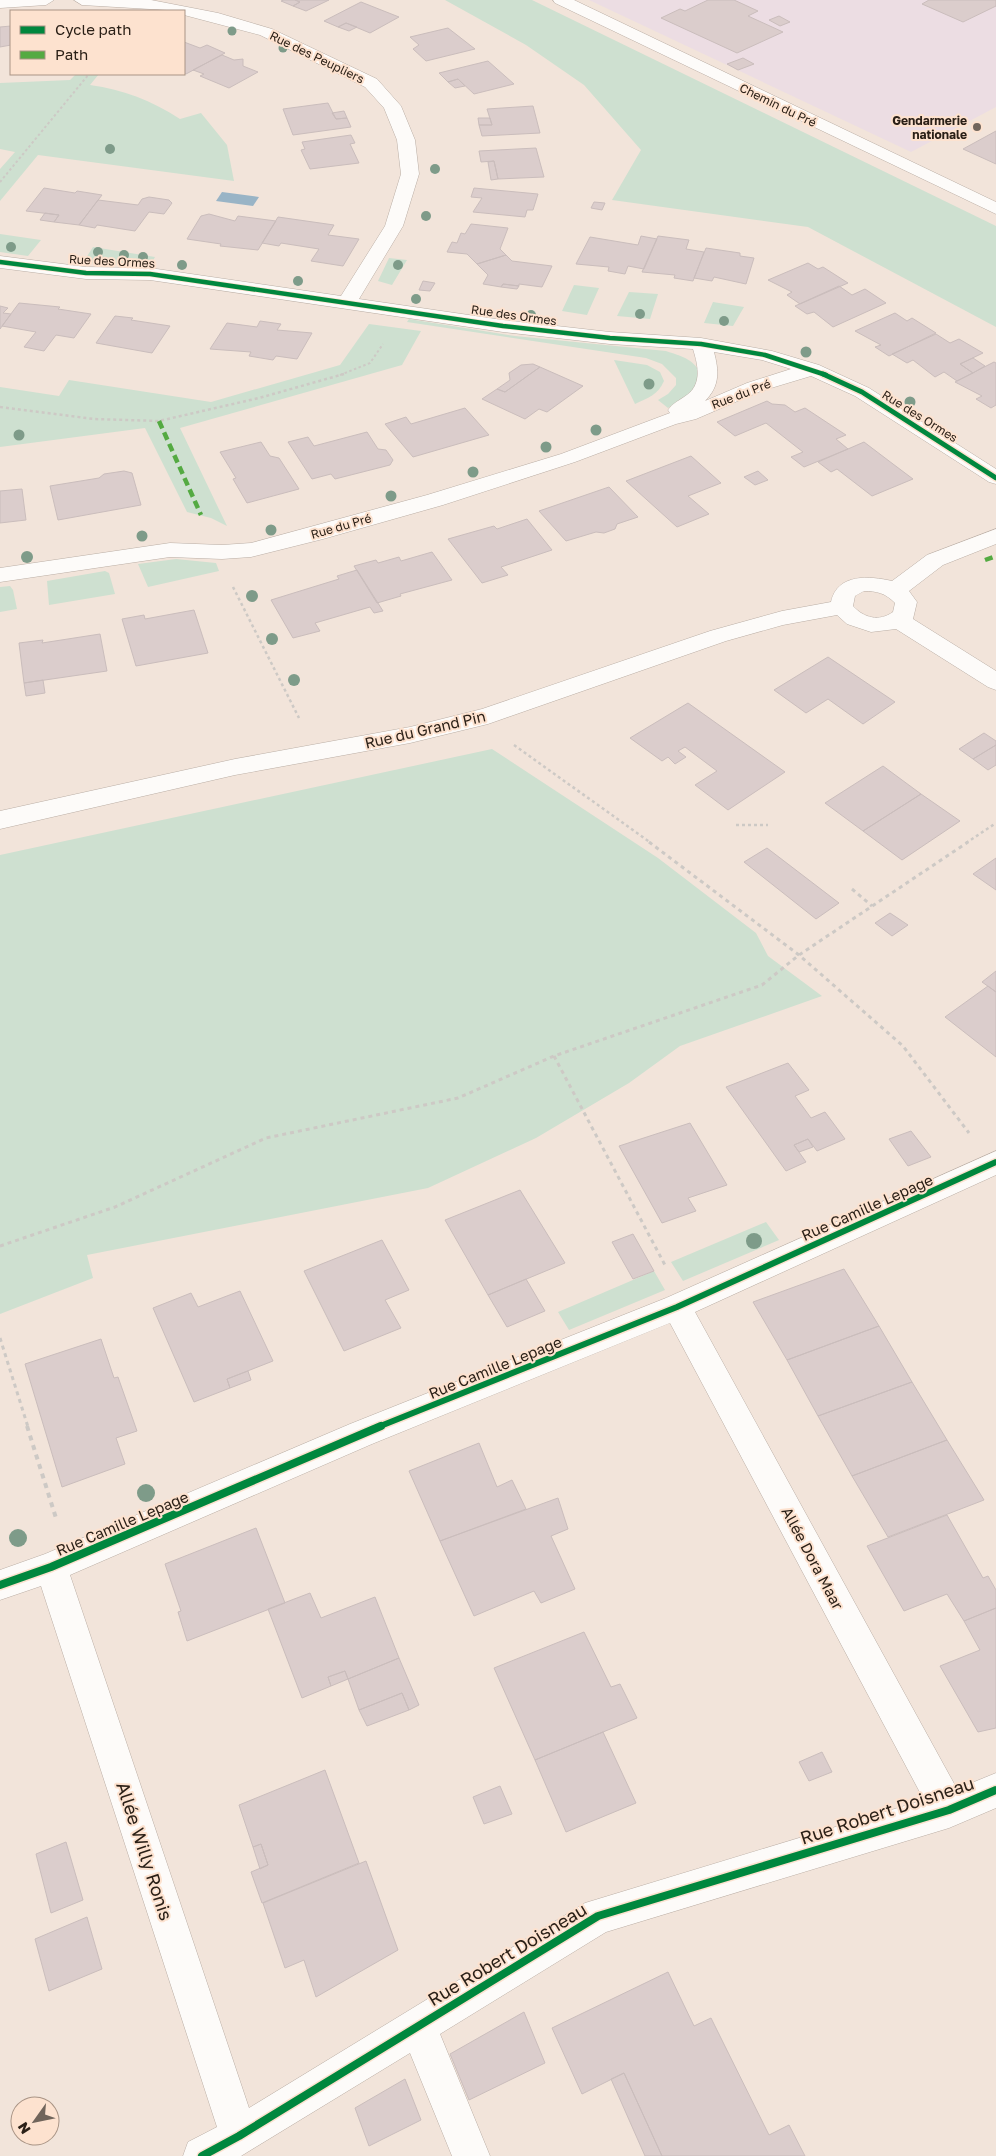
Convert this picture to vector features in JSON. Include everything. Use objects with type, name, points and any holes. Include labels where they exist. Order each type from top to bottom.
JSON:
[{"type":"street","points":[[0,3],[46,0]]},
{"type":"street","name":"Rue des Peupliers","points":[[82,0],[128,2],[183,10]]},
{"type":"street","name":"Chemin du Pré","points":[[561,0],[996,209]]},
{"type":"street","name":"Rue des Peupliers","points":[[185,10],[212,16],[266,32],[371,83],[392,106],[406,140],[410,174],[394,226],[347,302]]},
{"type":"street","name":"Rue des Ormes","points":[[0,262],[86,273],[150,274],[531,330],[701,344],[765,355],[812,370],[862,392],[996,478]]},
{"type":"street","name":"Rue du Pré","points":[[670,419],[680,408],[700,395],[706,387],[709,369],[701,344]]},
{"type":"street","name":"Rue du Pré","points":[[0,575],[170,550],[222,552],[251,550],[435,500],[568,458],[670,419],[689,415],[754,387],[812,370]]},
{"type":"street","points":[[895,590],[935,560],[996,536]]},
{"type":"street","points":[[862,584],[885,586],[895,590],[906,602],[904,615],[898,620],[883,625],[865,624],[854,620],[842,607],[841,599],[845,593],[862,584]]},
{"type":"street","name":"Rue du Grand Pin","points":[[0,820],[235,767],[410,735],[488,716],[718,636],[782,618],[842,607]]},
{"type":"street","points":[[898,620],[996,682]]},
{"type":"street","name":"Rue Camille Lepage","points":[[0,1585],[51,1567],[361,1434],[677,1307],[994,1163]]},
{"type":"street","name":"Allée Dora Maar","points":[[677,1307],[949,1810]]},
{"type":"street","name":"Allée Willy Ronis","points":[[51,1567],[239,2136]]},
{"type":"street","name":"Rue Robert Doisneau","points":[[202,2156],[239,2136],[598,1916],[949,1810],[996,1790]]},
{"type":"street","points":[[418,2026],[471,2156]]},
{"type":"path","points":[[0,182],[88,75]]},
{"type":"path","points":[[0,407],[94,419],[159,421],[259,398],[348,373],[370,363],[384,341]]},
{"type":"path","points":[[231,582],[299,719]]},
{"type":"path","points":[[511,743],[640,835],[799,955],[903,1046],[994,1163]]},
{"type":"path","points":[[0,1246],[115,1207],[266,1138],[458,1098],[554,1056],[762,985],[799,955],[996,823]]},
{"type":"path","points":[[736,825],[768,825]]},
{"type":"path","points":[[852,889],[872,906]]},
{"type":"path","points":[[554,1056],[669,1272]]},
{"type":"path","points":[[0,1338],[58,1523]]},
{"type":"shaded area","points":[[589,0],[996,0],[996,107],[911,152]]},
{"type":"green space","points":[[445,0],[532,0],[996,226],[996,327],[808,227],[612,200],[641,150],[584,85],[526,45]]},
{"type":"green space","points":[[75,75],[98,75],[90,85],[137,97],[158,106],[180,119],[201,113],[227,145],[234,181],[38,155],[0,201],[0,169],[15,152],[0,149],[0,83],[70,80]]},
{"type":"green space","points":[[0,234],[41,240],[28,256],[0,252]]},
{"type":"green space","points":[[93,247],[155,257],[150,266],[86,263],[84,261]]},
{"type":"green space","points":[[389,258],[407,260],[392,285],[378,281]]},
{"type":"green space","points":[[574,285],[599,288],[587,315],[562,311]]},
{"type":"green space","points":[[629,292],[658,294],[650,319],[617,316]]},
{"type":"green space","points":[[713,302],[744,307],[733,326],[704,323]]},
{"type":"green space","points":[[409,319],[515,336],[666,351],[690,361],[700,373],[693,392],[668,408],[658,400],[668,394],[676,385],[676,378],[662,364],[646,358],[407,322]]},
{"type":"green space","points":[[369,324],[421,331],[402,365],[180,428],[227,526],[211,518],[187,512],[145,428],[0,447],[0,387],[59,396],[69,380],[211,402],[340,365]]},
{"type":"green space","points":[[614,360],[647,365],[660,372],[664,381],[662,386],[656,393],[635,404]]},
{"type":"green space","points":[[176,559],[216,563],[219,571],[148,587],[138,564]]},
{"type":"green space","points":[[105,571],[109,573],[115,594],[49,605],[47,581]]},
{"type":"green space","points":[[10,586],[13,590],[17,609],[0,612],[0,587]]},
{"type":"green space","points":[[492,749],[658,858],[756,933],[768,956],[822,996],[680,1046],[629,1083],[536,1138],[428,1188],[87,1255],[93,1278],[0,1314],[0,855]]},
{"type":"green space","points":[[766,1222],[779,1240],[683,1281],[671,1262]]},
{"type":"green space","points":[[654,1271],[665,1290],[569,1330],[558,1312]]},
{"type":"water","points":[[222,192],[259,197],[253,206],[216,201]]},
{"type":"building","points":[[295,0],[329,0],[306,11],[293,6],[300,2]]},
{"type":"building","points":[[708,0],[734,0],[758,11],[748,16],[783,32],[737,53],[661,18],[680,9],[685,11]]},
{"type":"building","points":[[929,0],[996,0],[996,6],[963,22],[922,4]]},
{"type":"building","points":[[281,1],[300,2],[293,6]]},
{"type":"building","points":[[361,2],[399,17],[370,33],[346,23],[338,27],[324,21]]},
{"type":"building","points":[[779,16],[790,22],[780,26],[769,20]]},
{"type":"building","points":[[346,23],[357,27],[349,31],[338,27]]},
{"type":"building","points":[[10,26],[10,45],[0,47],[0,27]]},
{"type":"building","points":[[448,28],[475,49],[426,61],[413,49],[419,45],[410,37]]},
{"type":"building","points":[[185,42],[200,48],[207,45],[225,53],[186,74]]},
{"type":"building","points":[[222,55],[234,60],[243,59],[243,66],[258,72],[229,88],[200,76],[204,74],[193,70]]},
{"type":"building","points":[[743,58],[754,64],[738,70],[727,64]]},
{"type":"building","points":[[488,61],[514,84],[474,94],[458,79],[448,82],[439,73]]},
{"type":"building","points":[[458,79],[465,86],[455,88],[448,82]]},
{"type":"building","points":[[328,103],[336,119],[347,118],[351,127],[293,135],[283,109]]},
{"type":"building","points":[[533,106],[540,133],[482,136],[479,125],[492,125],[487,109]]},
{"type":"building","points":[[344,111],[347,118],[336,119],[332,113]]},
{"type":"building","points":[[478,118],[490,118],[492,125],[479,125]]},
{"type":"building","points":[[996,131],[996,164],[963,149]]},
{"type":"building","points":[[351,135],[355,143],[350,144],[359,163],[310,169],[301,150],[305,149],[302,142]]},
{"type":"building","points":[[536,148],[544,177],[498,179],[494,161],[481,162],[479,151]]},
{"type":"building","points":[[494,161],[498,179],[491,180],[488,162]]},
{"type":"building","points":[[44,188],[102,195],[79,225],[54,222],[59,215],[26,211]]},
{"type":"building","points":[[474,188],[538,194],[533,210],[527,210],[525,217],[473,212],[482,198],[471,197]]},
{"type":"building","points":[[149,197],[169,200],[172,203],[164,214],[149,212],[135,231],[97,225],[95,228],[79,225],[98,200],[138,205],[142,199]]},
{"type":"building","points":[[594,202],[605,203],[602,210],[591,208]]},
{"type":"building","points":[[45,213],[59,215],[54,222],[40,220]]},
{"type":"building","points":[[209,214],[235,221],[238,216],[276,221],[258,250],[220,246],[221,244],[187,239],[201,216]]},
{"type":"building","points":[[278,217],[334,225],[328,235],[359,239],[343,266],[311,261],[319,249],[281,243],[279,246],[262,243]]},
{"type":"building","points":[[471,224],[508,228],[500,249],[506,255],[477,264],[467,254],[447,252],[452,242],[457,243],[461,233],[465,234]]},
{"type":"building","points":[[641,236],[657,239],[644,269],[628,266],[625,274],[608,271],[609,267],[576,264],[590,237],[638,245]]},
{"type":"building","points":[[658,236],[689,240],[686,249],[704,252],[693,281],[674,278],[675,275],[642,272]]},
{"type":"building","points":[[706,248],[740,253],[740,256],[754,258],[746,284],[714,277],[712,281],[694,278]]},
{"type":"building","points":[[506,255],[512,261],[552,266],[542,287],[503,284],[501,287],[483,284],[488,275],[477,264]]},
{"type":"building","points":[[808,263],[818,269],[823,267],[848,283],[800,304],[787,295],[792,292],[768,280]]},
{"type":"building","points":[[423,281],[435,283],[430,291],[419,290]]},
{"type":"building","points":[[503,284],[519,286],[517,289],[501,287]]},
{"type":"building","points":[[839,286],[852,295],[865,289],[886,303],[833,327],[814,312],[807,314],[795,306]]},
{"type":"building","points":[[19,303],[60,307],[58,309],[91,314],[74,338],[56,335],[44,351],[24,347],[36,332],[2,326]]},
{"type":"building","points":[[0,306],[8,308],[3,313],[11,314],[0,329]]},
{"type":"building","points":[[895,313],[907,321],[912,318],[936,333],[889,356],[875,347],[881,345],[855,331]]},
{"type":"building","points":[[115,316],[170,326],[152,353],[96,343]]},
{"type":"building","points":[[260,321],[281,324],[277,330],[312,333],[297,359],[276,356],[273,360],[249,356],[251,352],[210,349],[227,323],[257,327]]},
{"type":"building","points":[[936,334],[950,343],[959,339],[983,353],[960,364],[973,373],[957,381],[944,372],[935,377],[913,360],[907,363],[892,354]]},
{"type":"building","points":[[973,358],[985,366],[973,373],[960,364]]},
{"type":"building","points":[[994,362],[996,363],[996,405],[991,408],[976,399],[982,396],[955,382]]},
{"type":"building","points":[[533,364],[540,367],[505,392],[497,389],[510,380],[509,373],[521,365]]},
{"type":"building","points":[[540,367],[583,386],[547,412],[539,409],[525,419],[482,399],[497,389],[505,392]]},
{"type":"building","points":[[767,401],[772,404],[785,405],[795,412],[805,408],[846,435],[836,439],[848,449],[804,467],[791,457],[803,452],[766,423],[735,436],[717,422]]},
{"type":"building","points":[[465,408],[489,435],[413,457],[385,424],[406,417],[411,424]]},
{"type":"building","points":[[367,432],[378,449],[386,450],[393,460],[390,465],[335,479],[331,474],[312,479],[288,442],[308,437],[314,446]]},
{"type":"building","points":[[261,442],[270,456],[279,458],[299,489],[247,503],[233,479],[236,478],[220,452]]},
{"type":"building","points":[[864,442],[913,479],[872,496],[837,469],[831,472],[818,462]]},
{"type":"building","points":[[691,456],[721,483],[688,496],[709,514],[677,527],[626,481]]},
{"type":"building","points":[[124,471],[132,473],[141,505],[58,520],[50,486],[99,478],[104,474]]},
{"type":"building","points":[[758,471],[768,480],[755,485],[744,477]]},
{"type":"building","points":[[609,487],[638,517],[617,524],[615,529],[604,533],[596,532],[566,541],[539,511]]},
{"type":"building","points":[[22,489],[26,520],[0,523],[0,491]]},
{"type":"building","points":[[527,519],[552,550],[501,567],[508,575],[482,583],[448,539],[494,526],[497,529]]},
{"type":"building","points":[[432,552],[452,580],[400,594],[401,596],[377,603],[354,566],[376,560],[378,563],[399,557],[401,561]]},
{"type":"building","points":[[357,570],[383,611],[374,613],[370,607],[315,623],[320,631],[293,638],[271,600],[339,579],[337,576]]},
{"type":"building","points":[[194,610],[208,653],[136,666],[122,619],[144,615],[145,619]]},
{"type":"building","points":[[100,634],[107,671],[24,683],[19,643],[43,640],[42,643]]},
{"type":"building","points":[[828,657],[895,702],[863,724],[828,699],[806,713],[774,690]]},
{"type":"building","points":[[43,680],[45,693],[26,696],[24,683]]},
{"type":"building","points":[[688,703],[785,772],[728,810],[695,785],[717,771],[685,747],[678,751],[686,757],[675,764],[668,757],[662,761],[630,738]]},
{"type":"building","points":[[984,733],[996,741],[996,745],[973,759],[959,749]]},
{"type":"building","points":[[996,745],[996,765],[988,770],[973,759]]},
{"type":"building","points":[[883,766],[921,794],[863,831],[825,803]]},
{"type":"building","points":[[921,794],[960,821],[902,860],[863,831]]},
{"type":"building","points":[[767,848],[839,903],[816,919],[744,862]]},
{"type":"building","points":[[996,858],[996,890],[973,874]]},
{"type":"building","points":[[890,913],[908,925],[892,936],[875,923]]},
{"type":"building","points":[[996,971],[996,992],[982,982]]},
{"type":"building","points":[[988,986],[996,992],[996,1057],[945,1017]]},
{"type":"building","points":[[788,1063],[809,1090],[795,1096],[811,1118],[825,1112],[845,1139],[817,1151],[808,1139],[794,1145],[806,1162],[786,1171],[726,1087]]},
{"type":"building","points":[[690,1123],[727,1185],[688,1198],[696,1211],[662,1223],[619,1146]]},
{"type":"building","points":[[911,1131],[931,1157],[908,1166],[889,1139]]},
{"type":"building","points":[[808,1139],[813,1147],[799,1152],[794,1145]]},
{"type":"building","points":[[520,1190],[565,1263],[488,1295],[445,1220]]},
{"type":"building","points":[[633,1234],[654,1271],[633,1279],[612,1242]]},
{"type":"building","points":[[382,1240],[409,1290],[385,1300],[401,1328],[344,1351],[304,1271]]},
{"type":"building","points":[[844,1269],[879,1326],[787,1360],[753,1302]]},
{"type":"building","points":[[526,1279],[545,1311],[507,1327],[488,1295]]},
{"type":"building","points":[[240,1291],[273,1361],[227,1379],[230,1388],[194,1402],[153,1308],[191,1293],[198,1307]]},
{"type":"building","points":[[879,1326],[912,1382],[818,1416],[787,1360]]},
{"type":"building","points":[[101,1339],[114,1378],[118,1377],[137,1431],[116,1438],[125,1464],[62,1487],[25,1364]]},
{"type":"building","points":[[248,1371],[251,1380],[230,1388],[227,1379]]},
{"type":"building","points":[[912,1382],[947,1440],[852,1476],[818,1416]]},
{"type":"building","points":[[947,1440],[984,1500],[888,1537],[852,1476]]},
{"type":"building","points":[[479,1443],[497,1487],[512,1480],[526,1509],[440,1541],[409,1471]]},
{"type":"building","points":[[558,1498],[568,1529],[551,1536],[575,1589],[541,1603],[534,1591],[474,1616],[440,1541]]},
{"type":"building","points":[[947,1515],[983,1578],[988,1576],[996,1590],[996,1608],[964,1621],[947,1594],[904,1611],[867,1546]]},
{"type":"building","points":[[256,1528],[285,1603],[187,1641],[178,1612],[181,1611],[165,1564]]},
{"type":"building","points":[[310,1593],[321,1618],[375,1597],[399,1658],[348,1679],[345,1671],[328,1677],[331,1686],[302,1698],[268,1609]]},
{"type":"building","points":[[996,1608],[996,1728],[978,1732],[940,1666],[980,1650],[964,1621]]},
{"type":"building","points":[[584,1632],[611,1687],[620,1684],[637,1718],[535,1760],[494,1668]]},
{"type":"building","points":[[399,1658],[419,1705],[409,1710],[402,1693],[359,1710],[348,1679]]},
{"type":"building","points":[[345,1671],[348,1679],[331,1686],[328,1677]]},
{"type":"building","points":[[402,1693],[409,1710],[367,1726],[359,1710]]},
{"type":"building","points":[[603,1732],[636,1803],[566,1832],[535,1760]]},
{"type":"building","points":[[822,1752],[832,1772],[809,1781],[799,1762]]},
{"type":"building","points":[[325,1770],[359,1863],[262,1903],[251,1872],[268,1865],[261,1844],[253,1847],[239,1805]]},
{"type":"building","points":[[500,1786],[512,1814],[484,1824],[473,1797]]},
{"type":"building","points":[[66,1842],[83,1900],[51,1913],[36,1854]]},
{"type":"building","points":[[261,1844],[268,1865],[260,1869],[253,1847]]},
{"type":"building","points":[[366,1861],[398,1950],[316,1997],[304,1960],[285,1968],[263,1903]]},
{"type":"building","points":[[87,1917],[102,1969],[49,1991],[35,1939]]},
{"type":"building","points":[[668,1972],[694,2026],[711,2018],[769,2135],[789,2125],[805,2156],[662,2156],[624,2073],[582,2094],[552,2028]]},
{"type":"building","points":[[524,2012],[545,2063],[469,2100],[450,2054]]},
{"type":"building","points":[[624,2073],[662,2156],[645,2156],[611,2079]]},
{"type":"building","points":[[405,2079],[421,2120],[369,2146],[355,2108]]},
{"type":"marked path","points":[[159,421],[201,515]]},
{"type":"marked path","points":[[985,560],[996,556]]},
{"type":"cycle path","points":[[0,262],[86,273],[150,274],[503,326],[610,338],[701,344],[765,355],[812,369],[862,392],[996,478]]},
{"type":"cycle path","points":[[0,1585],[51,1567],[361,1434],[677,1307],[996,1162]]},
{"type":"cycle path","points":[[202,2156],[239,2136],[598,1916],[949,1810],[996,1790]]},
{"type":"place","name":"Gendarmerie nationale","points":[[977,127]]}]
